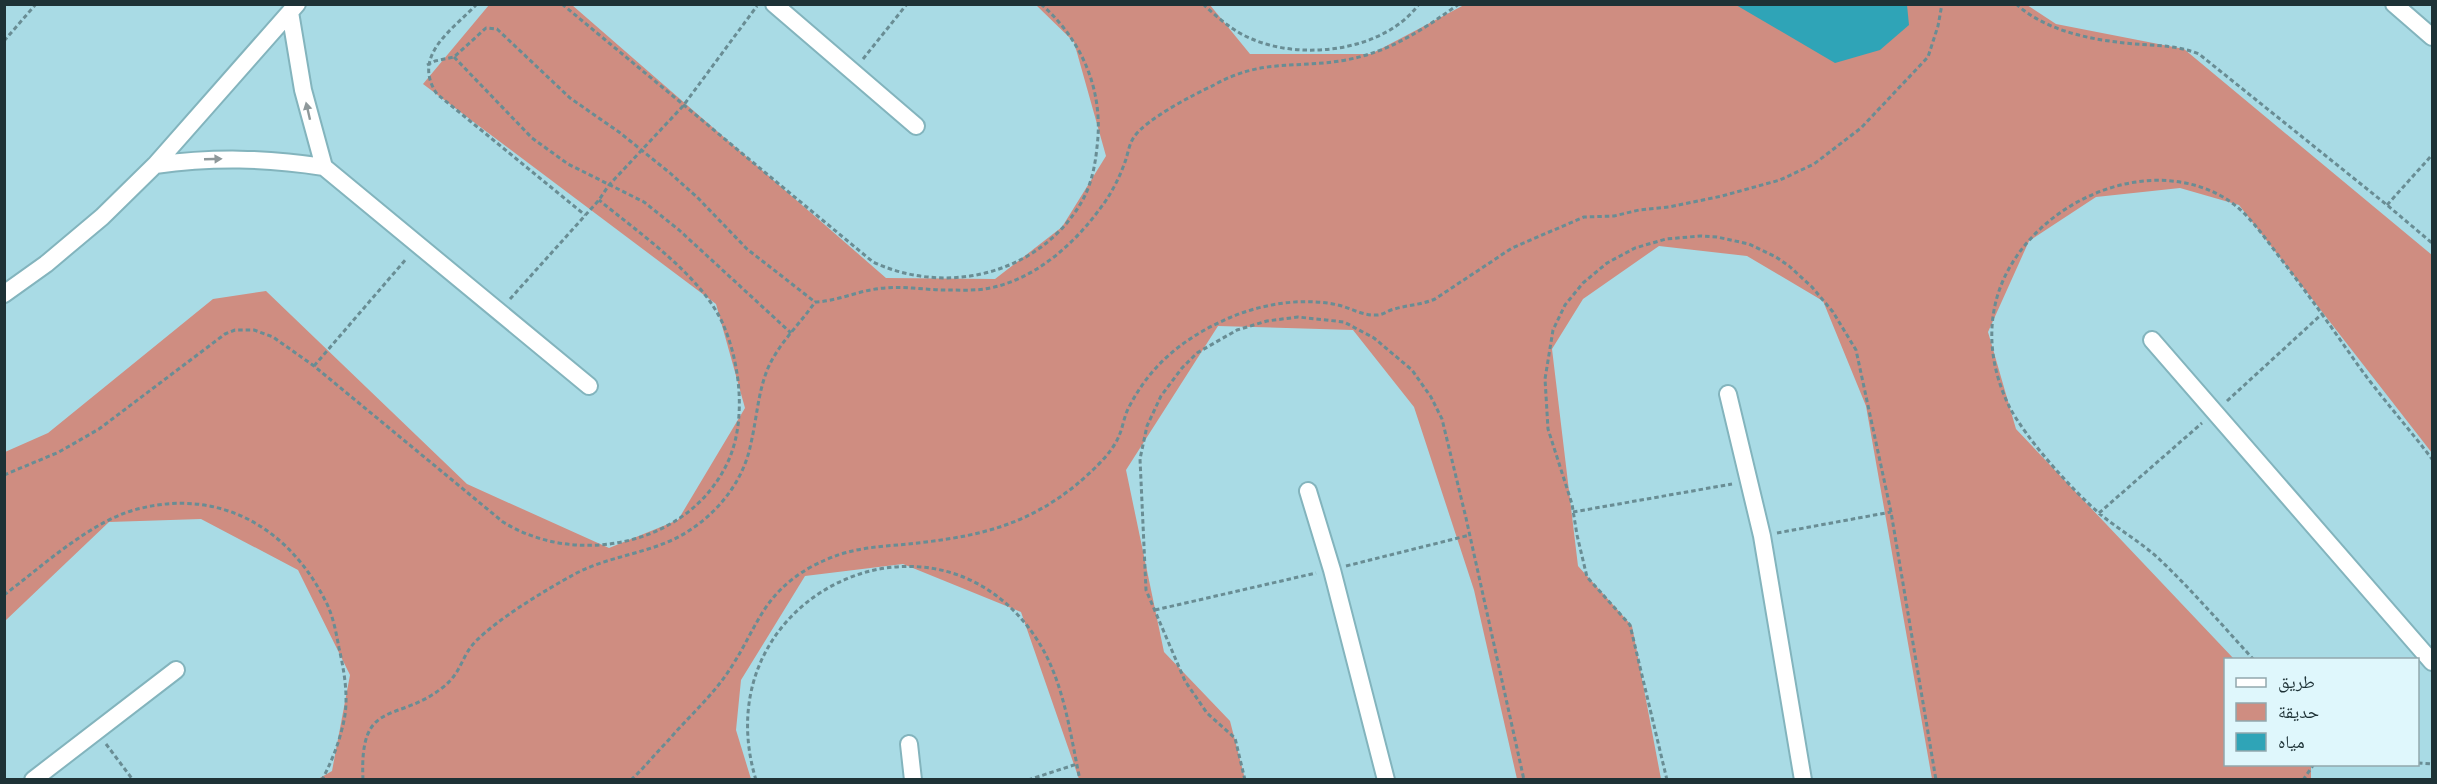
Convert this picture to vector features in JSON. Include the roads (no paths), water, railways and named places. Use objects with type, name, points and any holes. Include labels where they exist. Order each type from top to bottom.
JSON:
[{"type":"street","points":[[774,4],[916,126]]},
{"type":"street","points":[[2394,4],[2433,37]]},
{"type":"street","points":[[4,294],[46,264],[102,217],[155,165],[294,8]]},
{"type":"street","points":[[294,8],[303,90],[324,167]]},
{"type":"street","points":[[155,165],[197,159],[239,158],[282,160],[324,167],[589,386]]},
{"type":"street","points":[[2152,340],[2433,662]]},
{"type":"street","points":[[1728,394],[1762,536],[1803,780]]},
{"type":"street","points":[[1308,491],[1332,570],[1386,780]]},
{"type":"street","points":[[33,780],[176,670]]},
{"type":"street","points":[[909,744],[913,780]]},
{"type":"water","points":[[1736,5],[1907,5],[1909,25],[1880,50],[1835,63]]}]
